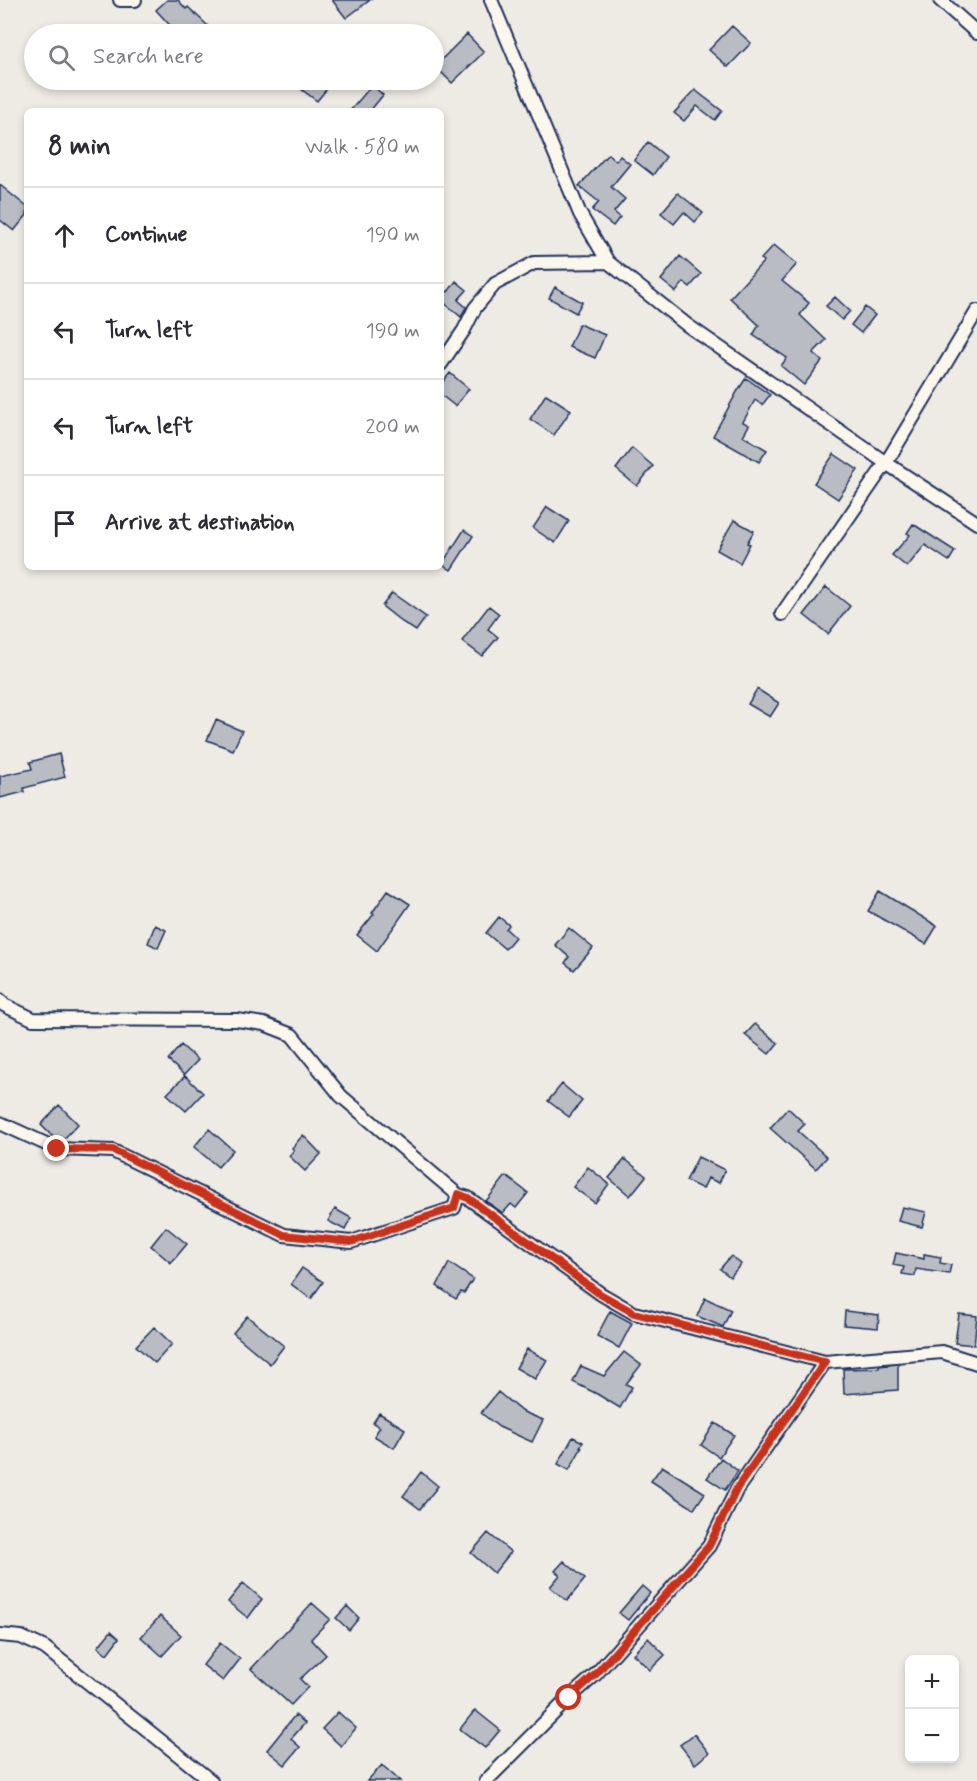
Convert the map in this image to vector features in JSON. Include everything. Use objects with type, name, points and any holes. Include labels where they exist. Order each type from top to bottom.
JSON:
[{"type":"street","points":[[120,0],[135,0]]},
{"type":"street","points":[[491,0],[580,214],[608,262],[687,325],[977,523]]},
{"type":"street","points":[[940,0],[977,33]]},
{"type":"street","points":[[444,360],[464,330],[475,308],[495,284],[534,263],[608,262]]},
{"type":"street","points":[[782,614],[886,463],[977,311]]},
{"type":"street","points":[[0,1000],[4,1005],[33,1019],[237,1020],[264,1024],[292,1035],[341,1096],[458,1194],[468,1198],[600,1294],[634,1313],[825,1362],[942,1352],[977,1363]]},
{"type":"street","points":[[0,1123],[57,1149],[113,1150],[284,1235],[351,1242],[454,1208],[458,1194]]},
{"type":"street","points":[[486,1781],[596,1674],[709,1546],[737,1488],[825,1362]]},
{"type":"street","points":[[0,1635],[21,1637],[45,1648],[211,1781]]},
{"type":"building","points":[[167,0],[178,0],[206,24],[169,24],[156,10]]},
{"type":"building","points":[[332,0],[370,0],[346,18]]},
{"type":"building","points":[[732,26],[751,43],[728,67],[709,50]]},
{"type":"building","points":[[467,34],[484,52],[452,83],[444,75],[444,57]]},
{"type":"building","points":[[302,90],[326,90],[317,101]]},
{"type":"building","points":[[368,90],[378,90],[383,95],[372,108],[353,108]]},
{"type":"building","points":[[695,90],[722,111],[715,120],[697,106],[684,121],[674,113]]},
{"type":"building","points":[[648,142],[666,157],[653,175],[634,160]]},
{"type":"building","points":[[608,154],[616,161],[620,156],[630,164],[611,187],[625,199],[614,212],[620,217],[613,226],[592,210],[599,202],[579,186]]},
{"type":"building","points":[[0,185],[24,205],[24,219],[14,231],[0,220]]},
{"type":"building","points":[[678,193],[703,213],[695,222],[684,212],[674,224],[661,213]]},
{"type":"building","points":[[774,245],[797,264],[782,281],[809,303],[800,315],[826,340],[813,353],[822,361],[804,385],[781,366],[787,358],[753,335],[759,325],[730,298],[764,261],[761,259]]},
{"type":"building","points":[[680,256],[701,274],[690,287],[684,282],[676,292],[661,280]]},
{"type":"building","points":[[456,281],[467,290],[458,300],[466,307],[461,317],[444,303],[444,289],[448,292]]},
{"type":"building","points":[[555,287],[582,302],[576,313],[549,298]]},
{"type":"building","points":[[835,297],[850,311],[842,320],[826,306]]},
{"type":"building","points":[[865,307],[875,315],[861,333],[851,325]]},
{"type":"building","points":[[579,324],[605,335],[595,358],[569,347]]},
{"type":"building","points":[[450,373],[469,389],[455,406],[444,397],[444,380]]},
{"type":"building","points":[[746,378],[770,395],[762,405],[755,400],[743,422],[749,425],[743,436],[767,450],[759,462],[713,436]]},
{"type":"building","points":[[546,394],[571,410],[554,435],[530,419]]},
{"type":"building","points":[[632,448],[653,466],[637,486],[616,469]]},
{"type":"building","points":[[834,454],[858,470],[838,499],[814,483]]},
{"type":"building","points":[[547,507],[569,521],[555,543],[533,528]]},
{"type":"building","points":[[734,520],[754,531],[740,563],[717,550]]},
{"type":"building","points":[[913,524],[955,551],[949,561],[925,545],[907,567],[892,555],[910,535],[907,533]]},
{"type":"building","points":[[464,530],[473,536],[451,570],[444,565],[444,561]]},
{"type":"building","points":[[826,587],[850,606],[828,634],[804,615]]},
{"type":"building","points":[[392,593],[426,617],[416,631],[382,606]]},
{"type":"building","points":[[489,606],[499,614],[488,629],[498,637],[482,656],[462,641]]},
{"type":"building","points":[[757,689],[779,703],[770,717],[748,704]]},
{"type":"building","points":[[216,720],[242,731],[233,750],[207,740]]},
{"type":"building","points":[[59,754],[65,777],[24,788],[24,792],[0,798],[0,776],[32,769],[30,762]]},
{"type":"building","points":[[388,890],[410,904],[377,951],[357,935],[374,914],[372,913]]},
{"type":"building","points":[[880,891],[937,926],[926,944],[868,911]]},
{"type":"building","points":[[499,917],[509,925],[506,929],[515,937],[505,949],[486,933]]},
{"type":"building","points":[[155,925],[166,930],[158,948],[148,943]]},
{"type":"building","points":[[569,928],[593,948],[574,970],[565,963],[569,957],[555,945]]},
{"type":"building","points":[[755,1024],[778,1043],[769,1054],[745,1035]]},
{"type":"building","points":[[181,1045],[198,1060],[184,1075],[168,1060]]},
{"type":"building","points":[[185,1076],[203,1093],[186,1111],[167,1094]]},
{"type":"building","points":[[562,1084],[582,1101],[569,1117],[548,1101]]},
{"type":"building","points":[[59,1105],[78,1124],[62,1141],[55,1139],[41,1125]]},
{"type":"building","points":[[788,1108],[805,1124],[798,1131],[827,1157],[816,1169],[770,1128]]},
{"type":"building","points":[[209,1129],[233,1150],[218,1167],[194,1147]]},
{"type":"building","points":[[303,1135],[321,1154],[305,1171],[289,1156],[294,1150],[292,1148]]},
{"type":"building","points":[[698,1157],[725,1170],[719,1183],[708,1178],[703,1189],[686,1181]]},
{"type":"building","points":[[625,1159],[646,1176],[630,1196],[609,1178]]},
{"type":"building","points":[[588,1167],[609,1184],[595,1203],[573,1187]]},
{"type":"building","points":[[506,1176],[528,1193],[516,1208],[511,1204],[503,1213],[486,1201]]},
{"type":"building","points":[[902,1207],[926,1212],[922,1227],[898,1221]]},
{"type":"building","points":[[335,1209],[351,1218],[345,1230],[328,1221]]},
{"type":"building","points":[[166,1227],[187,1244],[171,1263],[151,1246]]},
{"type":"building","points":[[896,1253],[924,1259],[924,1254],[941,1257],[940,1263],[951,1265],[949,1274],[916,1269],[915,1276],[902,1274],[904,1267],[893,1265]]},
{"type":"building","points":[[731,1256],[741,1264],[730,1277],[720,1269]]},
{"type":"building","points":[[449,1263],[473,1279],[464,1293],[461,1292],[456,1299],[437,1286]]},
{"type":"building","points":[[302,1268],[323,1282],[311,1299],[291,1284]]},
{"type":"building","points":[[705,1298],[731,1310],[723,1327],[697,1316]]},
{"type":"building","points":[[610,1311],[632,1323],[619,1348],[597,1336]]},
{"type":"building","points":[[845,1311],[879,1315],[878,1328],[844,1325]]},
{"type":"building","points":[[959,1314],[977,1316],[974,1345],[955,1343]]},
{"type":"building","points":[[247,1316],[284,1346],[270,1364],[233,1333]]},
{"type":"building","points":[[154,1327],[172,1344],[155,1363],[136,1346]]},
{"type":"building","points":[[527,1349],[547,1360],[535,1379],[516,1368]]},
{"type":"building","points":[[624,1352],[641,1365],[626,1384],[632,1387],[620,1408],[573,1382],[581,1366],[604,1376]]},
{"type":"building","points":[[898,1364],[898,1390],[844,1394],[843,1369],[879,1368],[879,1366]]},
{"type":"building","points":[[498,1392],[521,1411],[543,1420],[532,1442],[499,1427],[481,1413]]},
{"type":"building","points":[[379,1413],[405,1429],[394,1448],[374,1436],[380,1427],[373,1423]]},
{"type":"building","points":[[715,1423],[734,1435],[719,1457],[701,1445]]},
{"type":"building","points":[[573,1437],[583,1442],[569,1470],[558,1464]]},
{"type":"building","points":[[721,1458],[738,1471],[725,1490],[707,1478]]},
{"type":"building","points":[[662,1466],[705,1493],[694,1509],[651,1481]]},
{"type":"building","points":[[421,1472],[438,1486],[420,1509],[403,1496]]},
{"type":"building","points":[[488,1533],[511,1552],[494,1573],[471,1553]]},
{"type":"building","points":[[564,1561],[585,1579],[567,1601],[550,1587],[560,1575],[555,1571]]},
{"type":"building","points":[[243,1583],[262,1599],[248,1618],[228,1602]]},
{"type":"building","points":[[642,1586],[650,1593],[628,1620],[619,1613]]},
{"type":"building","points":[[312,1603],[330,1619],[311,1639],[326,1655],[300,1679],[308,1687],[291,1705],[251,1669]]},
{"type":"building","points":[[347,1606],[359,1618],[349,1630],[336,1618]]},
{"type":"building","points":[[160,1616],[181,1635],[162,1656],[141,1637]]},
{"type":"building","points":[[111,1631],[119,1638],[107,1654],[98,1647]]},
{"type":"building","points":[[648,1638],[665,1655],[650,1670],[633,1654]]},
{"type":"building","points":[[220,1643],[240,1659],[223,1681],[203,1665]]},
{"type":"building","points":[[475,1710],[500,1730],[485,1748],[460,1729]]},
{"type":"building","points":[[338,1712],[356,1728],[341,1746],[322,1729]]},
{"type":"building","points":[[295,1715],[305,1723],[291,1739],[300,1747],[285,1765],[267,1750]]},
{"type":"building","points":[[694,1734],[709,1753],[695,1764],[680,1745]]},
{"type":"building","points":[[382,1765],[400,1781],[367,1781]]},
{"type":"route","points":[[57,1149],[113,1150],[284,1235],[351,1242],[454,1208],[458,1194],[468,1198],[600,1294],[634,1313],[825,1362],[737,1488],[709,1546],[596,1674],[569,1698]]}]
